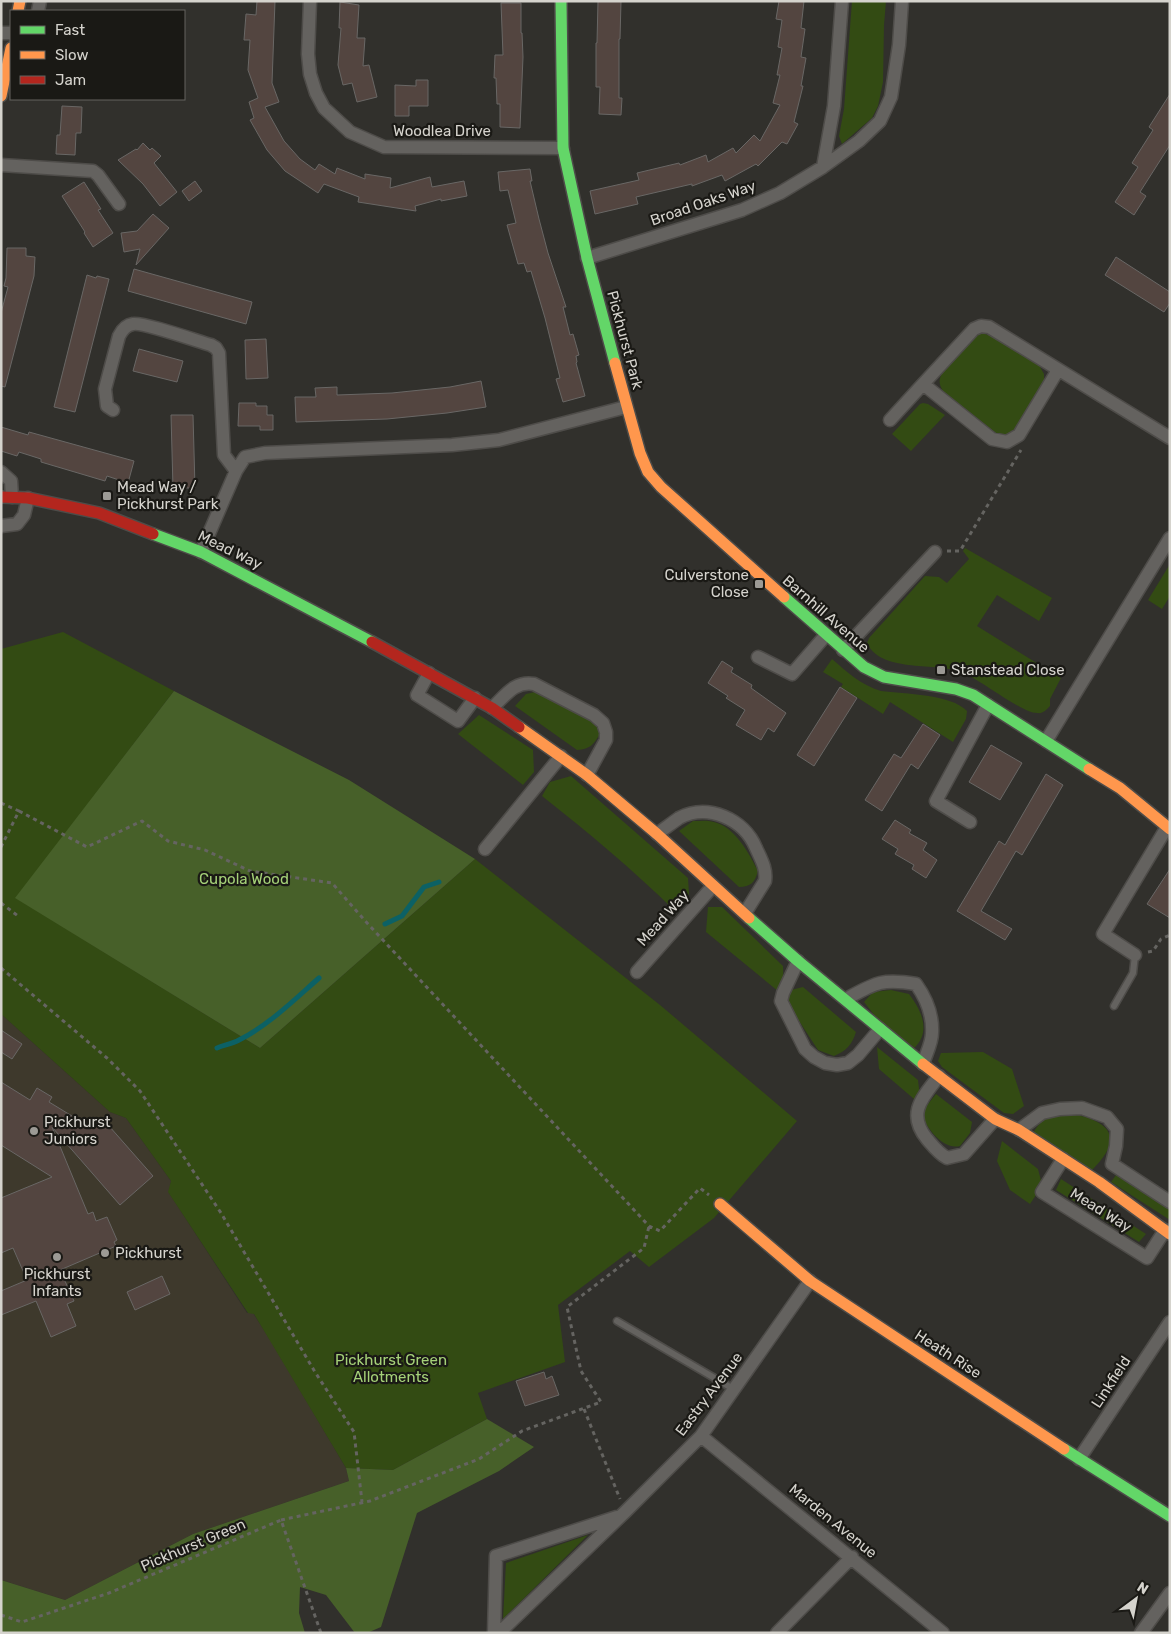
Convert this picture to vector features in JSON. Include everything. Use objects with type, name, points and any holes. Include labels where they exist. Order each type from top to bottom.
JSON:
[{"type":"street","name":"Woodlea Drive","points":[[310,1],[308,54],[310,74],[316,93],[324,108],[350,132],[384,147],[563,148]]},
{"type":"street","name":"Pickhurst Park","points":[[201,552],[236,471],[245,457],[265,453],[452,445],[499,440],[626,408],[587,258],[563,148],[562,1]]},
{"type":"street","points":[[823,167],[834,106],[842,1]]},
{"type":"street","name":"Broad Oaks Way","points":[[587,258],[742,210],[780,193],[823,167],[859,141],[880,121],[891,97],[899,45],[902,1]]},
{"type":"street","points":[[1,96],[8,74],[10,57]]},
{"type":"street","points":[[1,165],[93,171],[119,204]]},
{"type":"street","points":[[113,410],[107,406],[105,389],[119,336],[121,331],[128,326],[140,324],[211,345],[219,353],[224,455],[236,471]]},
{"type":"street","points":[[890,420],[974,329],[981,326],[989,327],[1170,438]]},
{"type":"street","points":[[924,384],[992,439],[1007,442],[1019,435],[1058,370]]},
{"type":"street","name":"Barnhill Avenue","points":[[626,408],[648,472],[660,487],[864,667],[884,677],[956,688],[973,695],[1120,788],[1168,828]]},
{"type":"street","points":[[1,472],[10,481],[7,497]]},
{"type":"street","name":"Mead Way","points":[[7,497],[28,498],[99,513],[201,552],[492,708],[587,775],[657,834],[798,961],[923,1064],[995,1119],[1019,1130],[1099,1182],[1167,1232],[1147,1258],[1042,1192],[1063,1159]]},
{"type":"street","points":[[1,526],[17,524],[24,515],[28,498]]},
{"type":"street","points":[[1046,741],[1170,538]]},
{"type":"street","points":[[843,650],[934,552]]},
{"type":"street","points":[[758,657],[797,678],[826,635]]},
{"type":"street","points":[[429,673],[417,695],[458,721],[475,698]]},
{"type":"street","points":[[492,708],[516,685],[525,683],[534,684],[594,715],[603,723],[606,740],[587,775]]},
{"type":"street","points":[[970,822],[936,801],[988,705]]},
{"type":"street","points":[[485,848],[561,756]]},
{"type":"street","points":[[657,834],[680,818],[698,813],[713,814],[733,820],[743,827],[754,843],[766,876],[765,881],[745,913]]},
{"type":"street","points":[[1135,955],[1103,934],[1168,828]]},
{"type":"street","name":"Mead Way","points":[[636,972],[713,886]]},
{"type":"street","points":[[798,961],[781,1001],[805,1049],[814,1057],[825,1063],[837,1065],[848,1063],[858,1055],[880,1029]]},
{"type":"street","points":[[846,999],[874,984],[896,981],[916,984],[925,997],[931,1016],[933,1034],[923,1064]]},
{"type":"street","points":[[939,1076],[921,1100],[916,1122],[921,1132],[938,1152],[947,1158],[964,1154],[995,1119]]},
{"type":"street","name":"Mead Way","points":[[1019,1130],[1042,1113],[1060,1109],[1082,1108],[1107,1117],[1117,1129],[1116,1146],[1112,1164],[1099,1182]]},
{"type":"street","points":[[1112,1164],[1170,1202]]},
{"type":"street","name":"Heath Rise","points":[[720,1204],[810,1282],[1079,1459],[1170,1516]]},
{"type":"street","name":"Eastry Avenue","points":[[499,1633],[701,1436],[810,1282]]},
{"type":"street","name":"Linkfield","points":[[1079,1459],[1170,1322]]},
{"type":"street","name":"Marden Avenue","points":[[701,1436],[944,1633]]},
{"type":"street","name":"Eastry Avenue","points":[[494,1633],[496,1556],[623,1514]]},
{"type":"street","points":[[777,1633],[852,1557]]},
{"type":"street","points":[[1141,1633],[1170,1592]]},
{"type":"lane","points":[[1114,1006],[1133,974],[1135,955]]},
{"type":"lane","points":[[617,1321],[735,1390]]},
{"type":"path","points":[[934,552],[960,551],[1022,447],[1019,435]]},
{"type":"path","points":[[1,802],[87,847],[142,820],[168,841],[205,850],[250,871],[332,883],[388,946],[649,1226],[660,1231],[700,1188],[720,1204]]},
{"type":"path","points":[[1,847],[19,811]]},
{"type":"path","points":[[1,903],[18,916]]},
{"type":"path","points":[[1135,955],[1153,951],[1161,939],[1170,935]]},
{"type":"path","points":[[1,968],[107,1058],[146,1099],[221,1213],[315,1372],[354,1432],[362,1502]]},
{"type":"path","points":[[623,1514],[584,1409],[601,1402],[581,1371],[567,1306],[644,1248],[649,1226]]},
{"type":"path","name":"Pickhurst Green","points":[[1,1615],[22,1622],[109,1593],[281,1520],[370,1501],[479,1459],[522,1431],[584,1409]]},
{"type":"path","points":[[281,1520],[321,1633]]},
{"type":"shaded area","name":"Pickhurst","points":[[1,1014],[110,1112],[126,1118],[171,1181],[169,1193],[247,1313],[253,1313],[272,1343],[346,1468],[349,1481],[193,1534],[65,1600],[1,1580]]},
{"type":"green space","points":[[852,1],[886,1],[883,82],[878,106],[872,118],[842,144],[839,136],[844,109]]},
{"type":"green space","points":[[979,334],[991,336],[1039,365],[1044,374],[1044,382],[1016,429],[1007,435],[996,433],[943,391],[940,386],[943,371]]},
{"type":"green space","points":[[923,403],[928,404],[945,415],[911,451],[892,434]]},
{"type":"green space","points":[[965,548],[1052,598],[1039,621],[997,595],[977,626],[1061,678],[1050,699],[1050,706],[1043,712],[1030,711],[1021,707],[959,671],[908,665],[883,658],[874,652],[867,643],[869,638],[925,576],[939,577],[947,583],[969,559],[963,551]]},
{"type":"green space","points":[[1170,564],[1170,596],[1162,609],[1148,600]]},
{"type":"green space","name":"Pickhurst Green Allotments","points":[[63,632],[174,691],[16,898],[260,1048],[475,859],[660,1005],[797,1121],[714,1218],[649,1267],[630,1251],[558,1305],[565,1362],[478,1393],[487,1419],[393,1470],[346,1468],[254,1314],[248,1313],[168,1192],[171,1181],[126,1118],[110,1112],[1,1014],[1,649]]},
{"type":"green space","points":[[832,659],[855,678],[881,691],[939,698],[960,705],[967,711],[966,719],[953,742],[890,702],[883,714],[841,687],[843,684],[823,672]]},
{"type":"green space","name":"Cupola Wood","points":[[174,691],[349,780],[475,859],[260,1048],[15,898]]},
{"type":"green space","points":[[535,692],[595,722],[601,732],[594,743],[589,747],[577,750],[515,706],[526,694]]},
{"type":"green space","points":[[479,715],[533,750],[534,772],[523,785],[458,734]]},
{"type":"green space","points":[[571,776],[688,878],[689,894],[675,911],[610,852],[542,796],[550,782]]},
{"type":"green space","points":[[693,821],[714,822],[722,825],[735,835],[746,849],[758,871],[752,883],[739,887],[679,831]]},
{"type":"green space","points":[[708,907],[722,907],[783,966],[784,996],[706,932]]},
{"type":"green space","points":[[803,987],[856,1032],[853,1041],[845,1050],[834,1056],[818,1050],[786,1001],[791,990]]},
{"type":"green space","points":[[891,990],[909,994],[921,1014],[923,1021],[922,1035],[914,1048],[875,1016],[864,1002],[873,992]]},
{"type":"green space","points":[[877,1047],[918,1080],[921,1105],[879,1069]]},
{"type":"green space","points":[[983,1052],[1012,1069],[1024,1106],[1013,1114],[1004,1113],[942,1067],[938,1061],[941,1053]]},
{"type":"green space","points":[[936,1094],[972,1122],[970,1133],[960,1146],[948,1145],[942,1142],[928,1128],[922,1117],[924,1109]]},
{"type":"green space","points":[[1069,1113],[1095,1121],[1108,1132],[1110,1140],[1108,1149],[1091,1171],[1033,1133],[1040,1123],[1048,1117]]},
{"type":"green space","points":[[1002,1141],[1038,1169],[1045,1196],[1038,1192],[1030,1204],[1010,1190],[997,1161]]},
{"type":"green space","points":[[1116,1175],[1170,1209],[1170,1220],[1111,1182]]},
{"type":"green space","points":[[1061,1179],[1146,1234],[1139,1242],[1056,1190]]},
{"type":"green space","points":[[487,1419],[534,1447],[499,1471],[417,1513],[381,1627],[367,1633],[355,1633],[326,1595],[300,1587],[299,1613],[305,1633],[1,1633],[1,1580],[65,1600],[193,1534],[349,1481],[346,1468],[393,1470]]},
{"type":"green space","points":[[588,1535],[503,1619],[506,1563]]},
{"type":"building","points":[[257,1],[275,1],[272,83],[279,102],[265,107],[284,141],[300,159],[315,170],[319,164],[335,174],[337,168],[365,179],[365,174],[391,178],[390,188],[430,177],[432,187],[464,181],[467,196],[441,201],[441,199],[415,206],[416,211],[358,202],[359,197],[324,184],[318,193],[285,171],[267,150],[250,120],[254,118],[249,102],[258,98],[248,70],[250,40],[244,40],[246,14],[256,15]]},
{"type":"building","points":[[598,1],[621,1],[619,98],[622,98],[621,115],[599,114],[600,87],[596,87]]},
{"type":"building","points":[[779,1],[804,1],[801,28],[805,29],[801,57],[806,58],[801,86],[803,86],[794,122],[798,124],[787,144],[782,142],[758,166],[756,164],[725,181],[722,175],[692,186],[692,184],[636,197],[638,204],[595,214],[590,191],[639,180],[637,173],[679,163],[680,165],[706,155],[708,162],[733,148],[736,153],[754,135],[760,141],[780,105],[773,103],[780,75],[777,75],[782,48],[778,47],[782,20],[776,19]]},
{"type":"building","points":[[340,2],[359,5],[357,38],[365,38],[363,66],[369,65],[377,97],[357,102],[352,83],[343,85],[338,65],[341,28],[339,28]]},
{"type":"building","points":[[501,3],[521,3],[523,57],[520,128],[500,127],[500,104],[497,104],[496,78],[494,78],[495,55],[503,55]]},
{"type":"building","points":[[416,80],[428,80],[428,106],[409,106],[409,116],[395,116],[395,85],[416,86]]},
{"type":"building","points":[[1170,94],[1170,145],[1140,192],[1146,196],[1134,215],[1115,202],[1138,167],[1132,163],[1153,130],[1149,127]]},
{"type":"building","points":[[62,106],[82,107],[81,133],[76,133],[75,155],[56,154],[57,135],[60,135]]},
{"type":"building","points":[[143,143],[150,150],[152,148],[161,156],[154,163],[177,192],[160,206],[143,184],[118,160],[137,150]]},
{"type":"building","points":[[530,169],[532,181],[530,181],[539,219],[566,307],[563,307],[570,335],[573,334],[579,355],[576,356],[576,363],[585,396],[563,402],[556,379],[560,378],[531,271],[527,272],[524,263],[518,264],[507,225],[516,223],[508,190],[500,191],[498,172]]},
{"type":"building","points":[[195,181],[202,191],[189,201],[182,191]]},
{"type":"building","points":[[84,182],[101,209],[98,210],[113,233],[93,247],[62,196]]},
{"type":"building","points":[[153,214],[169,228],[136,265],[140,249],[124,252],[121,233],[137,231]]},
{"type":"building","points":[[7,248],[26,248],[26,256],[35,257],[34,276],[5,387],[1,386],[1,313],[8,287],[4,286]]},
{"type":"building","points":[[1116,257],[1170,292],[1170,303],[1164,312],[1105,275]]},
{"type":"building","points":[[134,269],[252,302],[246,324],[128,291]]},
{"type":"building","points":[[87,275],[109,279],[75,412],[54,407]]},
{"type":"building","points":[[266,339],[268,378],[246,379],[245,340]]},
{"type":"building","points":[[139,349],[183,361],[177,382],[133,371]]},
{"type":"building","points":[[481,381],[486,407],[387,419],[296,422],[295,397],[316,397],[315,388],[337,387],[337,395],[392,393],[450,387]]},
{"type":"building","points":[[239,403],[256,403],[256,406],[267,406],[267,415],[273,415],[273,430],[260,430],[260,426],[238,426]]},
{"type":"building","points":[[171,415],[193,415],[195,488],[173,488]]},
{"type":"building","points":[[1,427],[28,435],[29,432],[134,461],[128,483],[107,476],[105,481],[41,462],[41,459],[19,452],[17,456],[1,451]]},
{"type":"building","points":[[722,661],[733,668],[731,672],[752,685],[751,688],[786,713],[774,732],[768,728],[761,740],[736,725],[745,710],[726,698],[728,696],[708,683]]},
{"type":"building","points":[[840,687],[857,698],[814,766],[797,755]]},
{"type":"building","points":[[923,724],[940,735],[918,769],[911,764],[882,811],[865,800],[894,754],[901,758]]},
{"type":"building","points":[[991,745],[1022,763],[1000,800],[969,782]]},
{"type":"building","points":[[1046,774],[1063,785],[1022,855],[1016,851],[981,911],[1012,929],[1005,940],[957,911],[999,841],[1005,845]]},
{"type":"building","points":[[895,820],[911,830],[909,833],[927,843],[923,850],[937,860],[926,878],[912,869],[914,865],[895,854],[898,849],[882,839]]},
{"type":"building","points":[[1170,869],[1170,918],[1147,904]]},
{"type":"building","points":[[1,1030],[22,1044],[12,1059],[1,1052]]},
{"type":"building","points":[[1,1082],[30,1100],[37,1088],[52,1097],[49,1102],[90,1127],[102,1118],[153,1176],[120,1205],[52,1127],[88,1214],[93,1212],[96,1221],[107,1217],[117,1240],[114,1242],[116,1246],[60,1270],[74,1301],[67,1304],[76,1326],[51,1337],[36,1301],[1,1315],[1,1291],[27,1280],[13,1248],[1,1253],[1,1198],[52,1177],[1,1145]]},
{"type":"building","points":[[162,1276],[170,1294],[135,1310],[127,1292]]},
{"type":"building","points":[[544,1372],[546,1379],[552,1376],[559,1395],[525,1406],[516,1381]]},
{"type":"waterway","points":[[385,924],[402,916],[424,887],[439,882]]},
{"type":"waterway","points":[[217,1048],[236,1041],[261,1027],[319,978]]},
{"type":"traffic: fast","points":[[561,1],[563,148],[587,258],[615,363]]},
{"type":"traffic: fast","points":[[153,534],[201,552],[372,642]]},
{"type":"traffic: fast","points":[[784,597],[864,667],[884,677],[956,689],[973,695],[1089,769]]},
{"type":"traffic: fast","points":[[749,918],[923,1064]]},
{"type":"traffic: fast","points":[[1064,1449],[1170,1516]]},
{"type":"traffic: slow","points":[[18,10],[20,1]]},
{"type":"traffic: slow","points":[[1,96],[10,53]]},
{"type":"traffic: slow","points":[[615,363],[640,453],[648,472],[661,487],[784,597]]},
{"type":"traffic: slow","points":[[519,727],[587,775],[657,834],[749,918]]},
{"type":"traffic: slow","points":[[1089,769],[1120,788],[1170,829]]},
{"type":"traffic: slow","points":[[923,1064],[995,1119],[1019,1130],[1099,1182],[1170,1234]]},
{"type":"traffic: slow","points":[[720,1204],[810,1281],[1064,1449]]},
{"type":"traffic: jam","points":[[1,497],[28,498],[99,513],[153,534]]},
{"type":"traffic: jam","points":[[372,642],[492,708],[519,727]]},
{"type":"place","name":"Mead Way / Pickhurst Park","points":[[107,496]]},
{"type":"place","name":"Culverstone Close","points":[[759,584]]},
{"type":"place","name":"Stanstead Close","points":[[941,670]]},
{"type":"place","name":"Pickhurst Juniors","points":[[34,1131]]},
{"type":"place","name":"Pickhurst","points":[[105,1253]]},
{"type":"place","name":"Pickhurst Infants","points":[[57,1257]]}]
